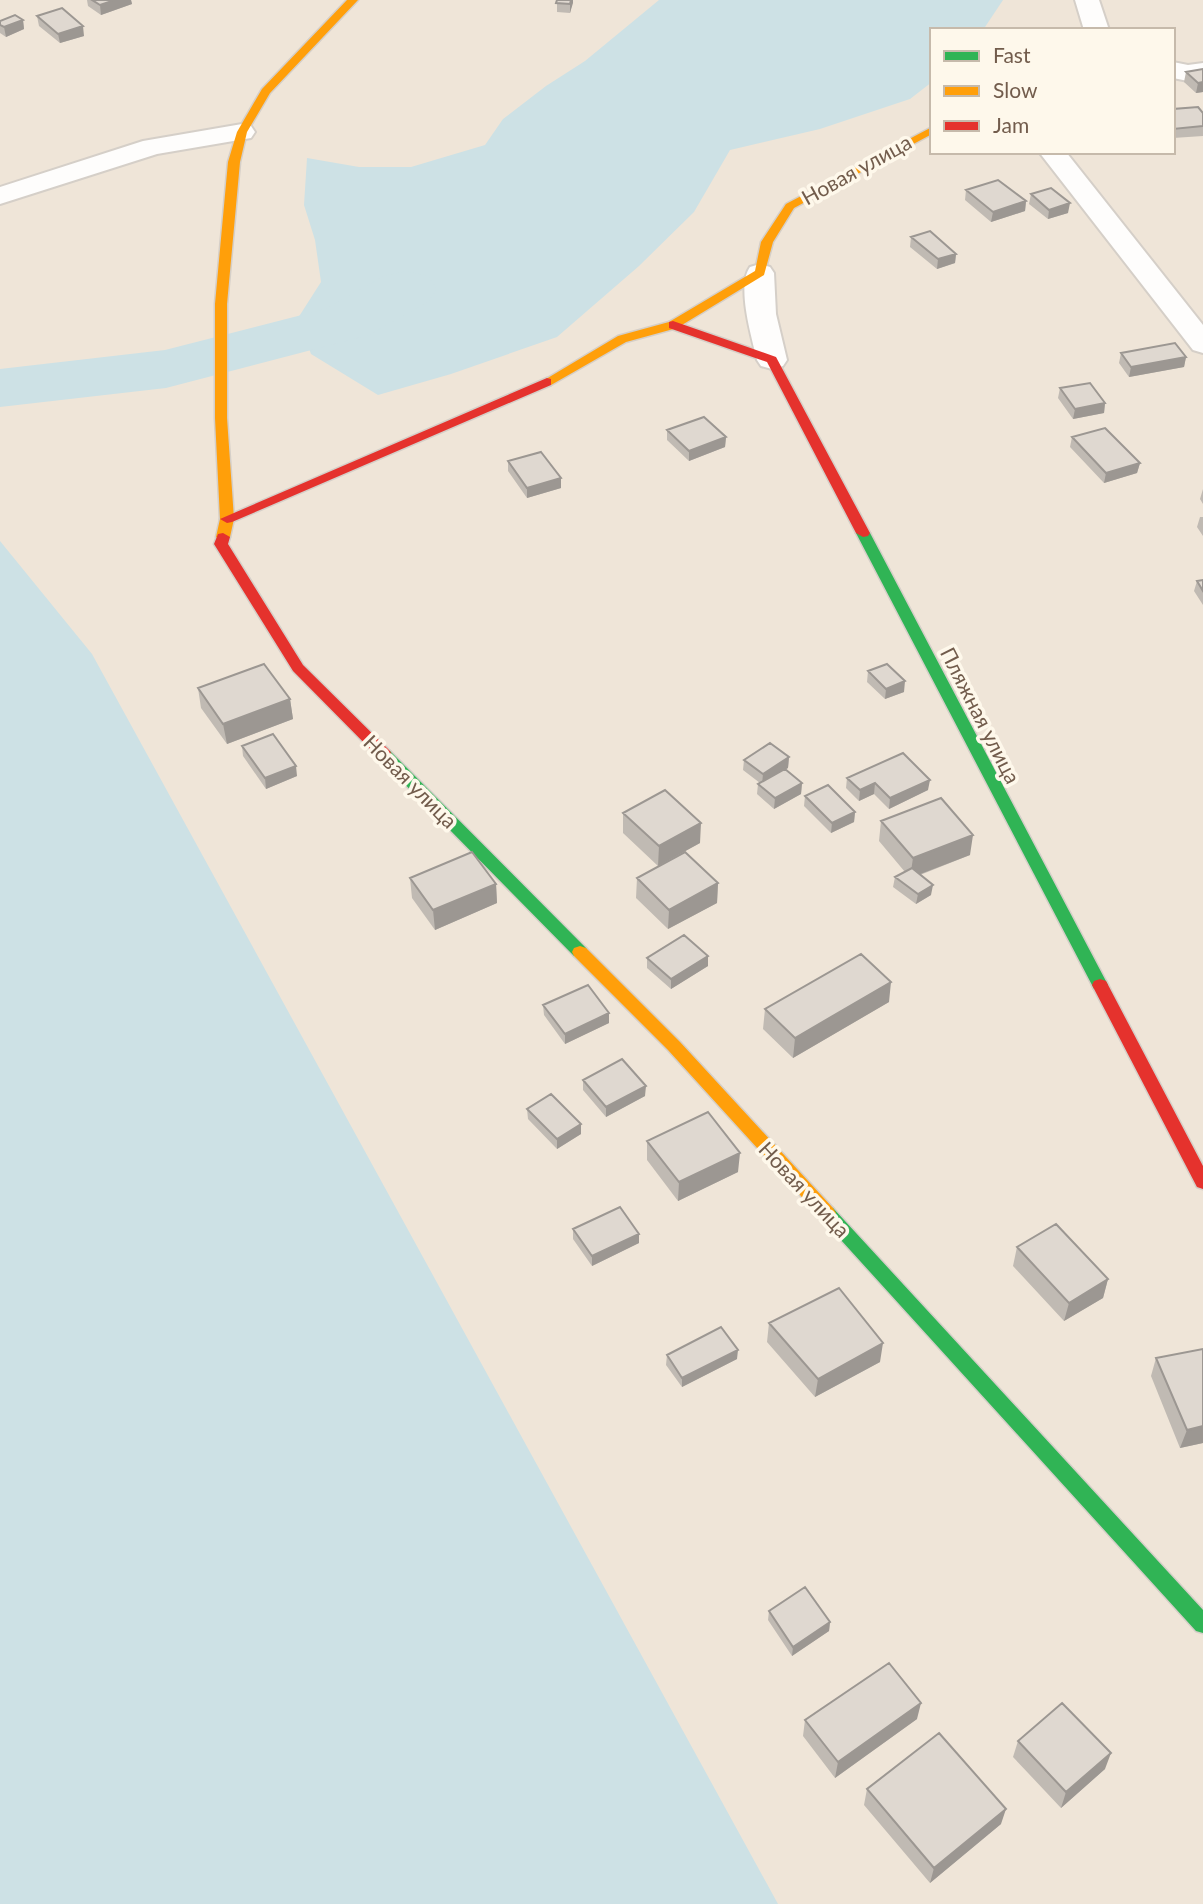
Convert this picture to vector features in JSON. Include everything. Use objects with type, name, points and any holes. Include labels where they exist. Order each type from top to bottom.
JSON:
[{"type":"street","name":"Новая улица","points":[[353,0],[265,91],[242,132],[234,162],[221,304],[221,418],[227,519],[220,544],[298,668],[674,1046],[1203,1624]]},
{"type":"street","points":[[1087,0],[1096,28]]},
{"type":"street","name":"Новая улица","points":[[760,273],[767,242],[790,206],[930,131]]},
{"type":"street","points":[[0,196],[152,146],[242,132]]},
{"type":"street","points":[[1054,154],[1203,344]]},
{"type":"street","points":[[227,519],[404,441],[536,388],[622,339],[673,325],[760,273],[761,314],[772,360]]},
{"type":"street","points":[[673,325],[772,360]]},
{"type":"street","name":"Пляжная улица","points":[[772,360],[1203,1182]]},
{"type":"shaded area","points":[[0,0],[1203,0],[1203,1904],[716,1904],[0,566]]},
{"type":"shaded area","points":[[659,0],[1003,0],[984,28],[930,28],[930,84],[910,99],[820,129],[730,150],[694,212],[639,266],[557,337],[451,374],[378,395],[311,354],[298,318],[321,282],[315,240],[304,205],[307,158],[359,167],[411,167],[485,145],[503,119],[546,86],[585,61]]},
{"type":"shaded area","points":[[0,541],[92,654],[778,1904],[0,1904]]},
{"type":"building","points":[[92,0],[115,0],[100,5]]},
{"type":"building","points":[[557,0],[571,0],[570,4],[556,3]]},
{"type":"building","points":[[62,8],[83,26],[58,34],[37,16]]},
{"type":"building","points":[[15,15],[23,20],[4,27],[0,25],[0,21]]},
{"type":"building","points":[[1203,69],[1203,82],[1198,83],[1186,72]]},
{"type":"building","points":[[1198,107],[1203,113],[1203,126],[1175,129],[1175,109]]},
{"type":"building","points":[[998,180],[1026,201],[993,212],[966,190]]},
{"type":"building","points":[[1051,188],[1070,203],[1049,210],[1031,194]]},
{"type":"building","points":[[930,231],[956,254],[938,259],[911,237]]},
{"type":"building","points":[[1175,343],[1186,357],[1131,367],[1121,353]]},
{"type":"building","points":[[1090,383],[1105,403],[1075,409],[1060,388]]},
{"type":"building","points":[[704,417],[726,437],[689,451],[667,430]]},
{"type":"building","points":[[1105,428],[1140,463],[1106,473],[1072,437]]},
{"type":"building","points":[[541,452],[561,478],[527,488],[508,461]]},
{"type":"building","points":[[1203,580],[1203,591],[1197,581]]},
{"type":"building","points":[[264,664],[290,699],[223,724],[198,688]]},
{"type":"building","points":[[887,664],[905,681],[886,689],[868,671]]},
{"type":"building","points":[[273,734],[296,766],[265,778],[242,746]]},
{"type":"building","points":[[770,743],[789,757],[763,774],[744,760]]},
{"type":"building","points":[[903,753],[930,780],[890,798],[875,783],[860,790],[847,778]]},
{"type":"building","points":[[785,769],[802,783],[775,798],[758,784]]},
{"type":"building","points":[[828,785],[855,812],[832,823],[805,796]]},
{"type":"building","points":[[665,790],[701,823],[659,846],[623,813]]},
{"type":"building","points":[[941,798],[973,835],[913,858],[881,821]]},
{"type":"building","points":[[472,852],[496,884],[433,910],[410,878]]},
{"type":"building","points":[[685,852],[718,883],[669,910],[637,878]]},
{"type":"building","points":[[912,868],[933,885],[918,894],[895,877]]},
{"type":"building","points":[[684,935],[708,956],[671,979],[647,958]]},
{"type":"building","points":[[861,954],[891,982],[795,1038],[765,1009]]},
{"type":"building","points":[[588,985],[609,1013],[565,1034],[543,1005]]},
{"type":"building","points":[[622,1059],[646,1086],[606,1107],[583,1080]]},
{"type":"building","points":[[551,1094],[581,1124],[557,1139],[527,1109]]},
{"type":"building","points":[[708,1112],[740,1153],[679,1182],[647,1141]]},
{"type":"building","points":[[620,1207],[639,1234],[592,1256],[573,1229]]},
{"type":"building","points":[[1056,1224],[1108,1279],[1069,1303],[1017,1247]]},
{"type":"building","points":[[839,1288],[883,1343],[818,1379],[769,1323]]},
{"type":"building","points":[[721,1327],[738,1350],[682,1378],[667,1355]]},
{"type":"building","points":[[1203,1349],[1203,1426],[1187,1430],[1156,1358]]},
{"type":"building","points":[[805,1587],[830,1622],[793,1647],[769,1611]]},
{"type":"building","points":[[889,1663],[921,1703],[838,1762],[805,1720]]},
{"type":"building","points":[[1062,1703],[1111,1753],[1066,1792],[1018,1741]]},
{"type":"building","points":[[939,1733],[1006,1809],[934,1868],[867,1789]]},
{"type":"waterway","points":[[0,388],[166,369],[347,322],[406,289]]},
{"type":"traffic: fast","points":[[863,533],[1100,985]]},
{"type":"traffic: fast","points":[[385,755],[580,952]]},
{"type":"traffic: fast","points":[[827,1213],[1203,1624]]},
{"type":"traffic: slow","points":[[223,537],[227,519],[221,418],[221,304],[234,162],[242,132],[266,91],[353,0]]},
{"type":"traffic: slow","points":[[547,382],[622,339],[673,325],[760,273],[767,242],[790,206],[930,131]]},
{"type":"traffic: slow","points":[[580,952],[674,1046],[827,1213]]},
{"type":"traffic: jam","points":[[673,325],[772,360],[863,533]]},
{"type":"traffic: jam","points":[[227,519],[547,382]]},
{"type":"traffic: jam","points":[[223,537],[221,544],[298,668],[385,755]]},
{"type":"traffic: jam","points":[[1100,985],[1203,1182]]}]
